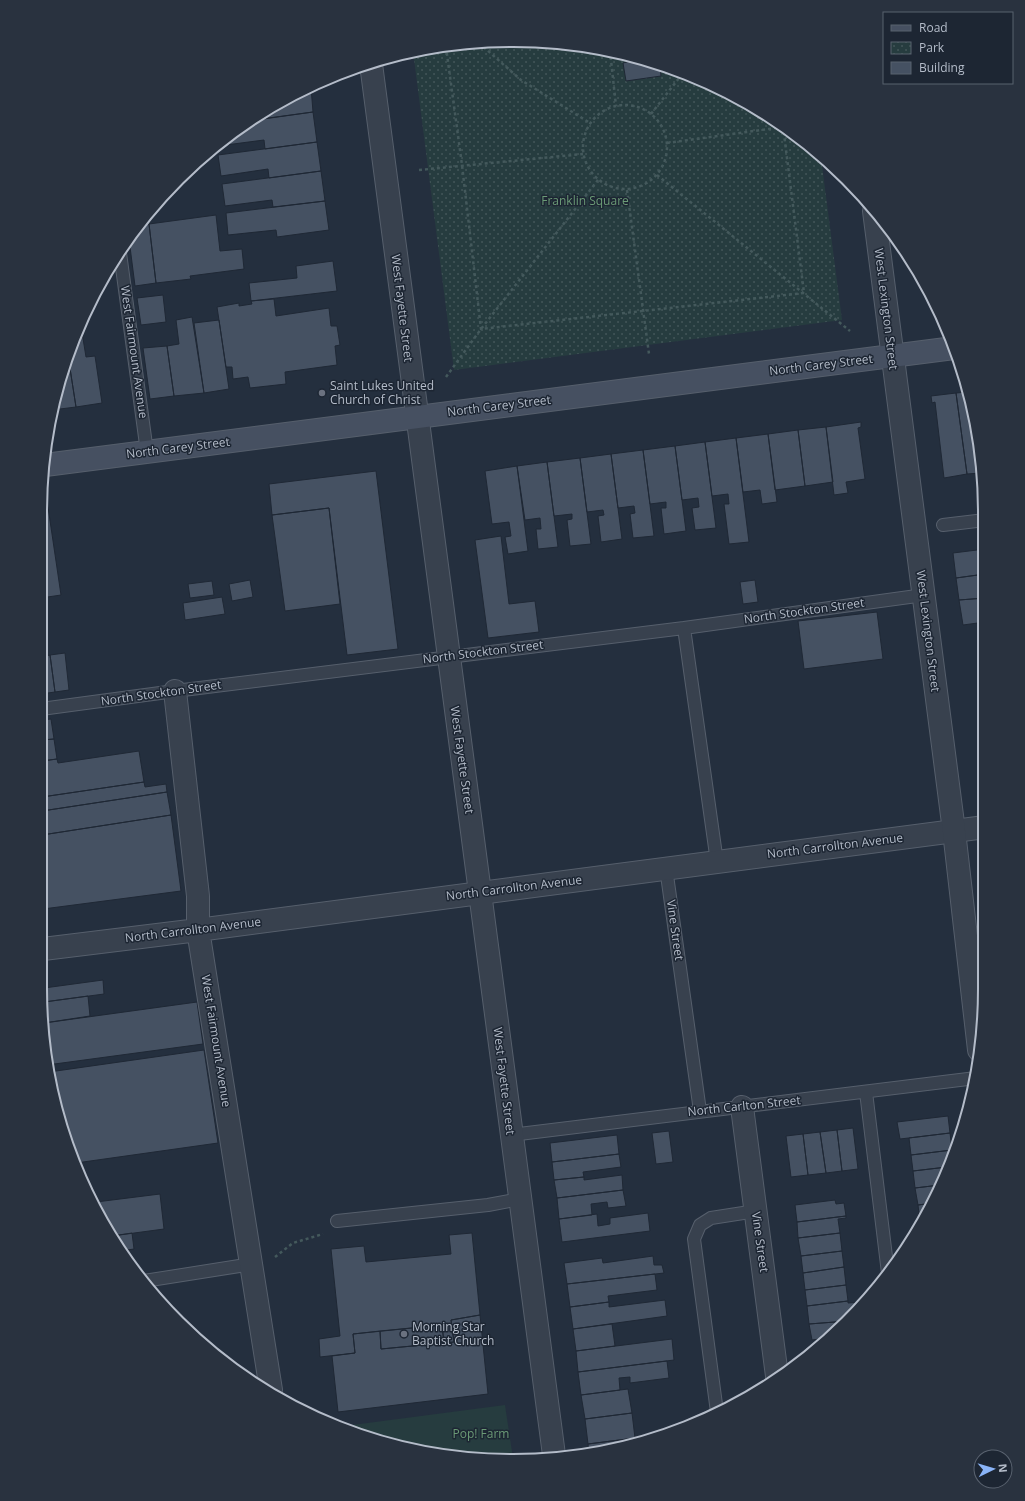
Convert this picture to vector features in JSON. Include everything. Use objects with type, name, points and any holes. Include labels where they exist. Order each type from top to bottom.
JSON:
[{"type":"main road","name":"North Carey Street","points":[[50,464],[948,349]]},
{"type":"street","name":"West Fayette Street","points":[[371,70],[554,1452]]},
{"type":"street","name":"West Lexington Street","points":[[875,221],[954,831],[976,1026]]},
{"type":"street","name":"West Fairmount Avenue","points":[[175,690],[198,896],[198,930],[270,1386]]},
{"type":"street","name":"North Carrollton Avenue","points":[[47,949],[978,828]]},
{"type":"street","name":"Vine Street","points":[[742,1107],[777,1371]]},
{"type":"lane","name":"West Fairmount Avenue","points":[[121,260],[147,452]]},
{"type":"lane","points":[[943,525],[978,521]]},
{"type":"lane","name":"North Stockton Street","points":[[47,708],[175,690],[684,628],[924,595]]},
{"type":"lane","points":[[684,628],[717,862]]},
{"type":"lane","name":"Vine Street","points":[[666,868],[700,1111]]},
{"type":"lane","name":"North Carlton Street","points":[[511,1135],[969,1079]]},
{"type":"lane","points":[[866,1092],[887,1265]]},
{"type":"lane","points":[[337,1221],[488,1205],[520,1199]]},
{"type":"lane","points":[[716,1407],[694,1239],[700,1225],[711,1218],[756,1211]]},
{"type":"lane","points":[[150,1280],[253,1270]]},
{"type":"path","points":[[485,48],[521,80],[590,122]]},
{"type":"path","points":[[447,52],[481,329]]},
{"type":"path","points":[[611,58],[616,106]]},
{"type":"path","points":[[651,114],[679,78]]},
{"type":"path","points":[[628,105],[641,108],[651,114],[659,122],[667,143],[667,154],[657,175],[649,183],[638,188],[627,190],[617,189],[598,180],[591,172],[583,154],[583,143],[590,122],[597,115],[616,106],[628,105]]},
{"type":"path","points":[[667,143],[775,128]]},
{"type":"path","points":[[784,134],[804,293]]},
{"type":"path","points":[[419,170],[583,154]]},
{"type":"path","points":[[657,175],[850,331]]},
{"type":"path","points":[[446,377],[481,329],[598,180]]},
{"type":"path","points":[[627,190],[649,354]]},
{"type":"path","points":[[481,329],[804,293]]},
{"type":"path","points":[[253,1270],[293,1243],[322,1235],[337,1221]]},
{"type":"green space","name":"Franklin Square","points":[[512,47],[573,51],[633,63],[691,82],[745,109],[796,143],[822,166],[842,320],[454,370],[414,58],[452,51]]},
{"type":"green space","name":"Pop! Farm","points":[[505,1405],[512,1454],[482,1453],[422,1445],[392,1438],[352,1425]]},
{"type":"building","points":[[628,62],[661,72],[661,76],[626,81],[623,63]]},
{"type":"building","points":[[311,93],[313,112],[265,119]]},
{"type":"building","points":[[313,112],[317,142],[265,149],[264,140],[227,145],[264,119]]},
{"type":"building","points":[[317,142],[321,171],[269,178],[268,169],[221,176],[218,155]]},
{"type":"building","points":[[321,171],[325,201],[273,207],[272,200],[225,206],[222,184]]},
{"type":"building","points":[[325,201],[329,230],[277,237],[276,230],[228,235],[226,213]]},
{"type":"building","points":[[216,215],[220,251],[242,249],[244,269],[190,276],[191,279],[156,283],[149,224]]},
{"type":"building","points":[[147,224],[149,224],[156,283],[135,286],[130,247]]},
{"type":"building","points":[[333,261],[337,291],[251,301],[249,283],[297,278],[296,266]]},
{"type":"building","points":[[163,295],[166,322],[141,325],[137,298]]},
{"type":"building","points":[[274,299],[276,316],[329,308],[331,326],[337,326],[340,345],[335,346],[337,365],[285,372],[286,384],[250,388],[248,377],[233,379],[232,367],[226,367],[217,307],[239,303],[239,306],[252,304],[251,301]]},
{"type":"building","points":[[192,317],[204,393],[174,396],[167,346],[179,344],[176,320]]},
{"type":"building","points":[[219,320],[229,389],[204,393],[194,323]]},
{"type":"building","points":[[82,334],[86,357],[95,356],[102,403],[76,407],[70,369]]},
{"type":"building","points":[[167,346],[174,396],[150,399],[143,348]]},
{"type":"building","points":[[70,369],[76,407],[59,409]]},
{"type":"building","points":[[962,392],[969,422],[976,473],[967,474],[956,393]]},
{"type":"building","points":[[956,393],[967,474],[944,478],[935,402],[932,403],[931,396]]},
{"type":"building","points":[[861,422],[861,427],[858,428],[865,479],[846,482],[848,493],[834,495],[826,427]]},
{"type":"building","points":[[826,427],[833,482],[805,486],[798,430]]},
{"type":"building","points":[[798,430],[805,486],[775,490],[768,434]]},
{"type":"building","points":[[768,434],[777,502],[762,504],[760,490],[743,492],[736,438]]},
{"type":"building","points":[[736,438],[749,542],[729,544],[724,504],[729,504],[728,494],[712,496],[705,442]]},
{"type":"building","points":[[705,442],[716,528],[695,530],[692,508],[699,507],[698,498],[682,500],[675,446]]},
{"type":"building","points":[[675,446],[686,531],[664,534],[661,508],[666,508],[666,502],[650,504],[643,450]]},
{"type":"building","points":[[643,450],[654,536],[633,538],[630,514],[635,513],[634,506],[618,508],[611,454]]},
{"type":"building","points":[[611,454],[622,539],[601,542],[598,516],[604,515],[603,510],[587,512],[580,458]]},
{"type":"building","points":[[580,458],[591,544],[570,546],[567,520],[572,519],[572,514],[554,516],[547,462]]},
{"type":"building","points":[[547,462],[558,547],[538,549],[536,529],[541,529],[540,518],[525,520],[517,466]]},
{"type":"building","points":[[517,466],[528,551],[508,554],[505,537],[511,536],[509,522],[492,524],[485,471]]},
{"type":"building","points":[[376,471],[398,649],[347,655],[329,508],[272,515],[269,484]]},
{"type":"building","points":[[47,507],[61,595],[47,597],[47,512]]},
{"type":"building","points":[[329,508],[340,604],[285,611],[272,515]]},
{"type":"building","points":[[501,536],[509,604],[535,601],[539,632],[488,638],[475,540]]},
{"type":"building","points":[[978,550],[978,575],[956,578],[953,553]]},
{"type":"building","points":[[978,575],[978,599],[959,600],[956,578]]},
{"type":"building","points":[[250,580],[253,597],[232,601],[229,584]]},
{"type":"building","points":[[755,580],[758,602],[743,604],[740,582]]},
{"type":"building","points":[[212,581],[214,595],[190,598],[188,584]]},
{"type":"building","points":[[222,597],[225,614],[185,620],[183,603]]},
{"type":"building","points":[[978,599],[978,623],[963,625],[959,600]]},
{"type":"building","points":[[877,612],[883,659],[804,669],[798,621]]},
{"type":"building","points":[[65,653],[69,690],[55,692],[50,655]]},
{"type":"building","points":[[50,655],[55,692],[47,693],[47,656]]},
{"type":"building","points":[[47,719],[51,719],[54,739],[47,740]]},
{"type":"building","points":[[54,739],[57,759],[47,760],[47,740]]},
{"type":"building","points":[[139,751],[144,782],[47,796],[47,760],[57,759],[58,763]]},
{"type":"building","points":[[144,782],[145,787],[166,784],[167,792],[47,810],[47,796]]},
{"type":"building","points":[[167,792],[171,815],[47,834],[47,810]]},
{"type":"building","points":[[171,815],[181,891],[47,908],[47,834]]},
{"type":"building","points":[[103,980],[104,994],[47,1002],[47,988]]},
{"type":"building","points":[[88,996],[90,1016],[48,1022],[47,1002]]},
{"type":"building","points":[[197,1002],[203,1044],[54,1064],[48,1022]]},
{"type":"building","points":[[204,1050],[218,1143],[80,1162],[63,1109],[55,1071]]},
{"type":"building","points":[[948,1116],[950,1133],[900,1139],[897,1122]]},
{"type":"building","points":[[853,1128],[858,1169],[842,1171],[837,1130]]},
{"type":"building","points":[[837,1130],[842,1171],[826,1173],[820,1132]]},
{"type":"building","points":[[669,1131],[673,1162],[656,1164],[652,1133]]},
{"type":"building","points":[[820,1132],[826,1173],[808,1175],[803,1134]]},
{"type":"building","points":[[950,1133],[951,1143],[949,1150],[911,1155],[909,1138]]},
{"type":"building","points":[[803,1134],[808,1175],[791,1177],[786,1136]]},
{"type":"building","points":[[617,1135],[619,1154],[552,1162],[550,1143]]},
{"type":"building","points":[[949,1150],[943,1167],[913,1171],[911,1155]]},
{"type":"building","points":[[619,1154],[621,1167],[583,1172],[584,1177],[554,1180],[552,1162]]},
{"type":"building","points":[[943,1167],[934,1186],[915,1188],[913,1171]]},
{"type":"building","points":[[622,1175],[623,1190],[557,1198],[554,1180],[584,1177],[584,1180]]},
{"type":"building","points":[[934,1186],[925,1204],[918,1205],[915,1188]]},
{"type":"building","points":[[623,1190],[626,1206],[608,1208],[607,1202],[591,1204],[592,1215],[559,1219],[557,1198]]},
{"type":"building","points":[[160,1194],[164,1229],[118,1235],[99,1202]]},
{"type":"building","points":[[835,1200],[836,1204],[844,1203],[846,1216],[797,1222],[795,1205]]},
{"type":"building","points":[[925,1204],[919,1215],[918,1205]]},
{"type":"building","points":[[648,1213],[650,1231],[562,1242],[559,1219],[597,1214],[598,1226],[610,1224],[610,1218]]},
{"type":"building","points":[[846,1216],[846,1218],[838,1219],[840,1233],[798,1238],[797,1222]]},
{"type":"building","points":[[132,1233],[134,1249],[127,1250],[118,1235]]},
{"type":"building","points":[[472,1233],[480,1315],[451,1320],[454,1342],[444,1343],[442,1325],[353,1334],[355,1353],[320,1357],[319,1339],[340,1336],[331,1249],[364,1246],[366,1262],[451,1254],[449,1235]]},
{"type":"building","points":[[840,1233],[842,1251],[801,1256],[798,1238]]},
{"type":"building","points":[[842,1251],[844,1267],[803,1273],[801,1256]]},
{"type":"building","points":[[653,1256],[654,1265],[662,1265],[664,1273],[567,1284],[564,1263],[602,1258],[603,1263]]},
{"type":"building","points":[[844,1267],[846,1285],[805,1290],[803,1273]]},
{"type":"building","points":[[655,1274],[657,1290],[608,1296],[609,1302],[570,1307],[567,1284]]},
{"type":"building","points":[[846,1285],[848,1301],[807,1306],[805,1290]]},
{"type":"building","points":[[665,1300],[667,1316],[573,1329],[570,1307],[609,1302],[609,1307]]},
{"type":"building","points":[[848,1301],[848,1303],[855,1303],[838,1322],[809,1324],[807,1306]]},
{"type":"building","points":[[480,1315],[488,1394],[338,1412],[332,1356],[355,1353],[353,1334],[380,1331],[381,1349],[454,1342],[451,1320]]},
{"type":"building","points":[[838,1322],[818,1339],[812,1340],[809,1324]]},
{"type":"building","points":[[612,1324],[615,1346],[576,1351],[573,1329]]},
{"type":"building","points":[[442,1325],[444,1343],[381,1349],[380,1331]]},
{"type":"building","points":[[672,1339],[674,1360],[578,1372],[576,1351]]},
{"type":"building","points":[[667,1361],[669,1378],[630,1383],[630,1377],[619,1378],[620,1390],[581,1395],[578,1372]]},
{"type":"building","points":[[628,1389],[632,1413],[585,1419],[581,1395]]},
{"type":"building","points":[[632,1413],[635,1437],[588,1444],[585,1419]]},
{"type":"building","points":[[631,1439],[588,1447],[588,1444]]},
{"type":"place","name":"Saint Lukes United Church of Christ","points":[[322,393]]},
{"type":"place","name":"Morning Star Baptist Church","points":[[404,1334]]}]
